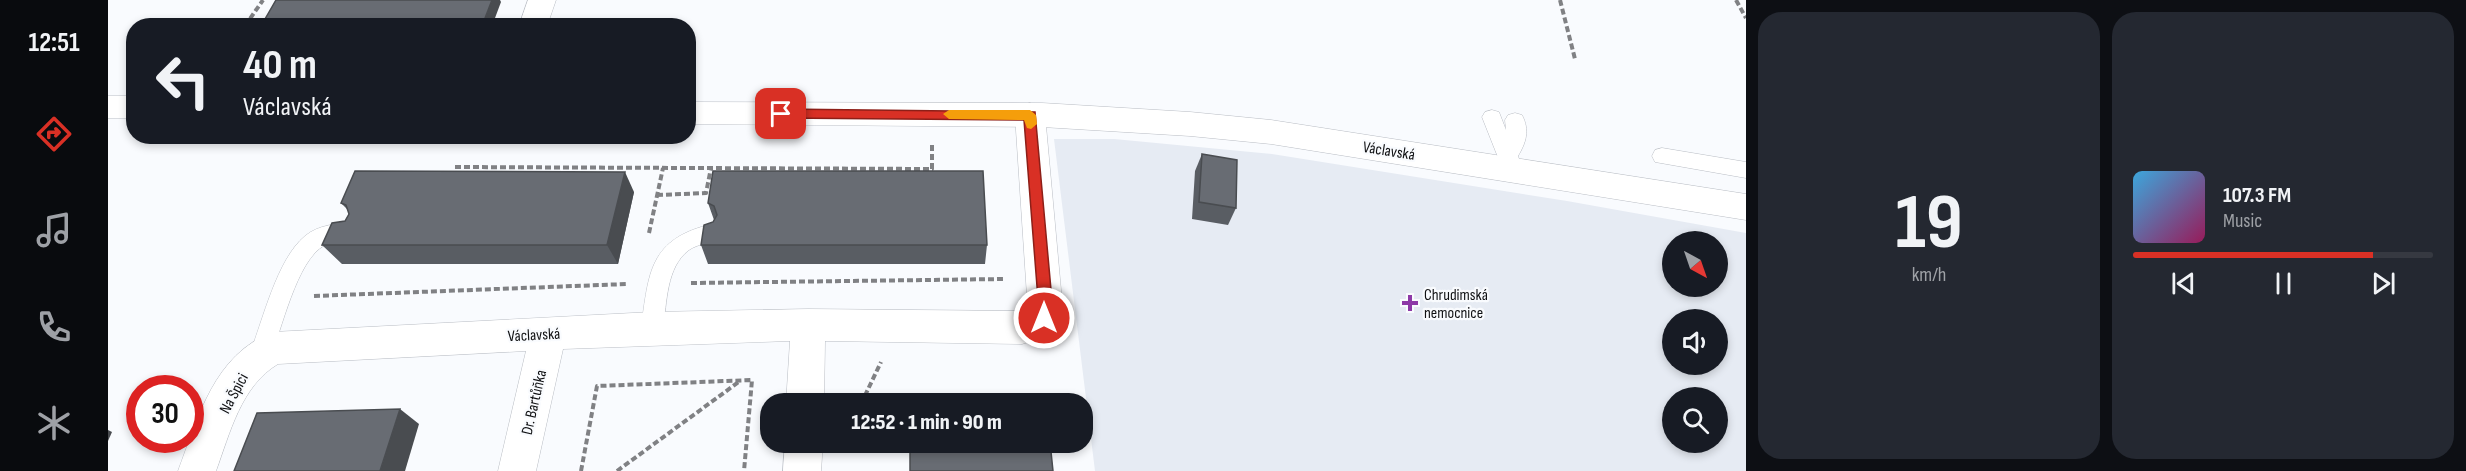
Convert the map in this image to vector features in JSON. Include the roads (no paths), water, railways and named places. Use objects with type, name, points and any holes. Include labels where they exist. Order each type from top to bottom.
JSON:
[{"type":"street","points":[[536,18],[542,0]]},
{"type":"street","points":[[108,107],[126,107]]},
{"type":"street","name":"Václavská","points":[[696,113],[1030,115],[1190,124],[1511,161],[1746,207]]},
{"type":"street","name":"Václavská","points":[[261,353],[286,346],[652,328],[808,325],[1022,328],[1040,324],[1046,312],[1030,115]]},
{"type":"street","points":[[805,393],[808,325]]},
{"type":"street","name":"Dr. Bartůňka","points":[[517,471],[548,334]]},
{"type":"street","name":"Na Špici","points":[[196,471],[233,386],[261,353]]},
{"type":"street","points":[[802,471],[803,453]]},
{"type":"lane","points":[[1492,117],[1498,138],[1511,161]]},
{"type":"lane","points":[[1511,161],[1517,141],[1515,120]]},
{"type":"lane","points":[[1662,156],[1746,170]]},
{"type":"lane","points":[[261,353],[295,267],[306,248],[329,234],[356,232]]},
{"type":"lane","points":[[652,328],[659,283],[666,261],[685,240],[712,233]]},
{"type":"place","name":"Chrudimská nemocnice","points":[[1410,303]]}]
